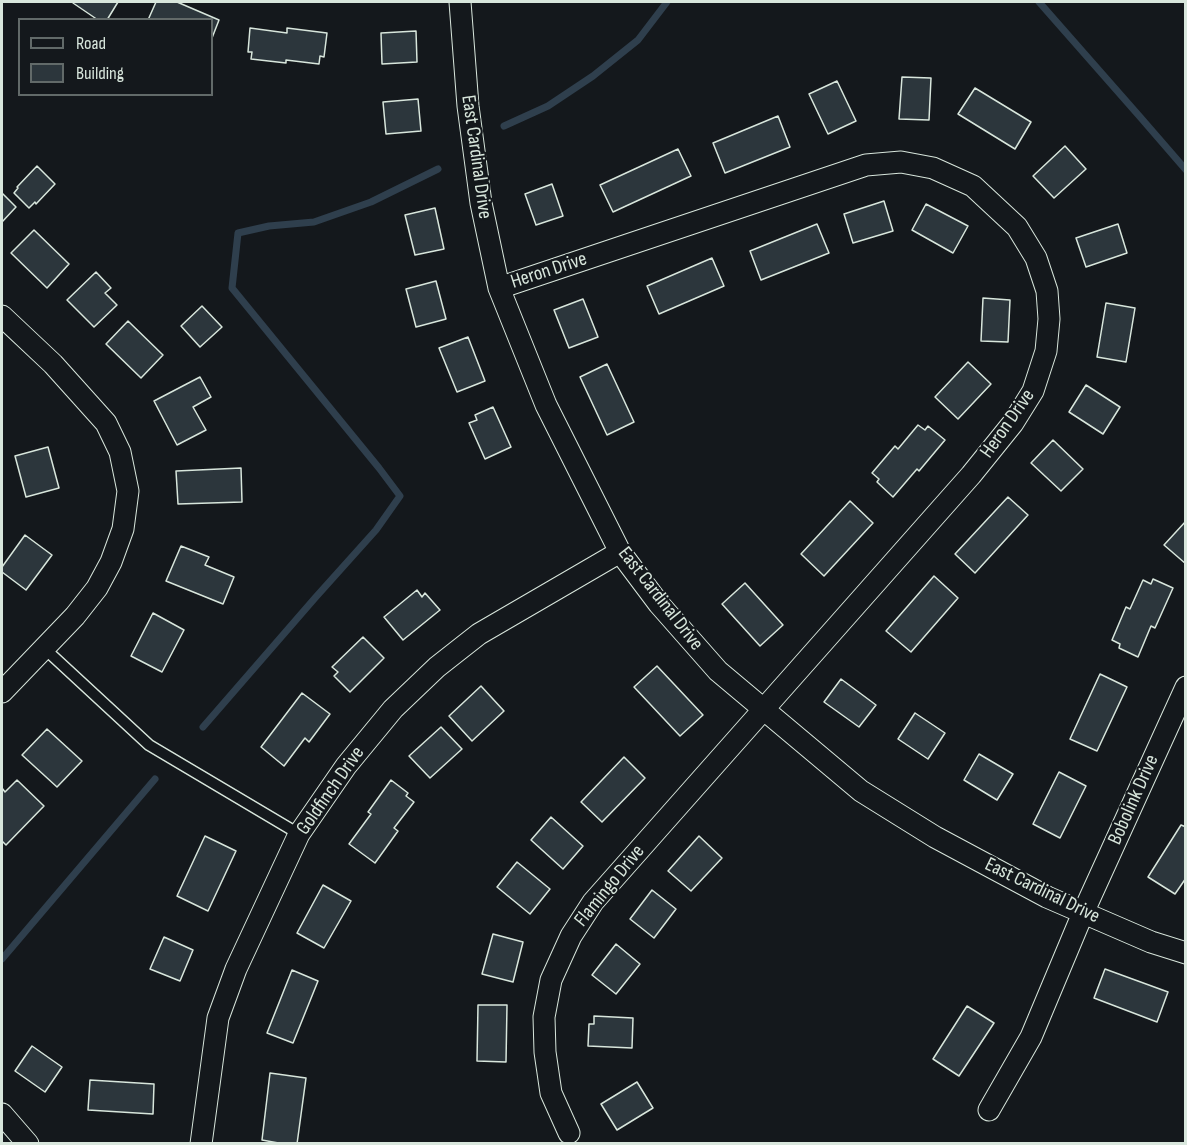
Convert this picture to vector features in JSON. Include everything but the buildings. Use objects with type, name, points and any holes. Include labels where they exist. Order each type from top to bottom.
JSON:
[{"type":"street","name":"East Cardinal Drive","points":[[460,2],[468,106],[481,203],[499,288],[546,405],[620,552],[659,604],[718,670],[870,797],[935,837],[1047,897],[1151,942],[1185,953]]},
{"type":"street","name":"Heron Drive","points":[[499,288],[866,165],[901,162],[933,168],[973,186],[1017,227],[1036,258],[1047,291],[1046,351],[1033,391],[1013,423],[971,475],[763,709]]},
{"type":"street","points":[[2,316],[53,364],[106,423],[120,452],[128,491],[123,529],[111,562],[97,588],[75,616],[2,692]]},
{"type":"street","name":"Goldfinch Drive","points":[[201,1143],[218,1018],[236,969],[299,834],[352,758],[393,709],[437,668],[479,634],[620,552]]},
{"type":"street","name":"Bobolink Drive","points":[[989,1110],[1031,1037],[1083,913],[1185,687]]},
{"type":"street","name":"Flamingo Drive","points":[[569,1133],[551,1093],[544,1052],[544,1017],[551,980],[567,945],[593,902],[763,709]]},
{"type":"street","points":[[2,1114],[28,1143]]},
{"type":"lane","points":[[44,648],[149,745],[299,834]]},
{"type":"waterway","points":[[504,126],[548,106],[593,76],[638,40],[667,2]]},
{"type":"waterway","points":[[1039,2],[1186,170]]},
{"type":"waterway","points":[[203,727],[376,530],[400,496],[232,288],[238,233],[269,226],[314,222],[371,202],[438,169]]},
{"type":"waterway","points":[[2,959],[155,779]]}]
